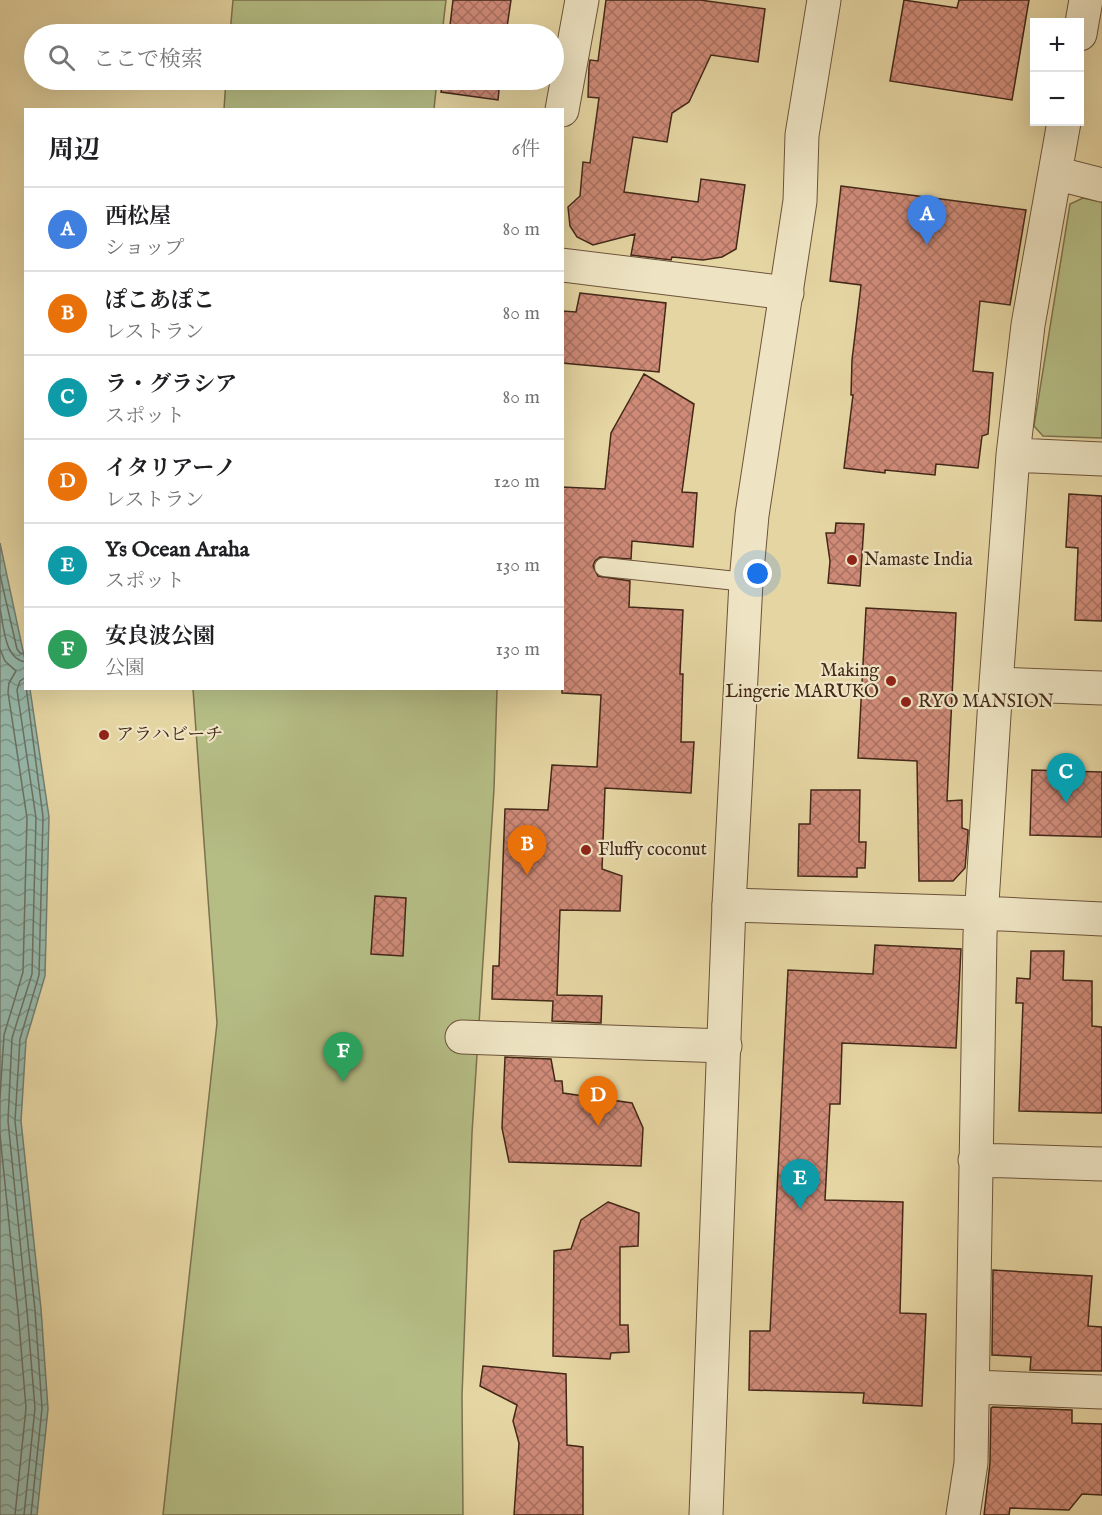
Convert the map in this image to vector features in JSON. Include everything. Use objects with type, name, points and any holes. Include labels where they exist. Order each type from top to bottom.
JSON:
[{"type":"street","points":[[562,108],[582,0]]},
{"type":"street","points":[[706,1515],[729,905],[746,582],[752,515],[800,201],[802,135],[824,0]]},
{"type":"street","points":[[1083,18],[1086,0]]},
{"type":"street","points":[[963,1515],[971,1463],[981,913],[1012,455],[1028,325],[1063,126]]},
{"type":"street","points":[[1055,173],[1102,184]]},
{"type":"street","points":[[564,265],[787,293]]},
{"type":"street","points":[[1012,455],[1102,459]]},
{"type":"street","points":[[996,684],[1102,688]]},
{"type":"street","points":[[729,905],[981,913],[1102,920]]},
{"type":"street","points":[[462,1037],[724,1046]]},
{"type":"street","points":[[975,1160],[1102,1164]]},
{"type":"street","points":[[973,1387],[1102,1392]]},
{"type":"lane","points":[[604,567],[746,582]]},
{"type":"green space","points":[[233,0],[446,0],[443,24],[231,24]]},
{"type":"green space","points":[[225,90],[436,90],[434,108],[224,108]]},
{"type":"green space","points":[[1083,198],[1102,202],[1102,438],[1043,436],[1034,426],[1070,204]]},
{"type":"green space","points":[[193,690],[497,690],[494,789],[472,1133],[462,1396],[463,1515],[163,1515],[217,1023]]},
{"type":"water","points":[[0,543],[24,655],[24,690],[30,690],[49,817],[45,976],[26,1040],[21,1121],[41,1309],[48,1409],[37,1515],[0,1515]]},
{"type":"building","points":[[453,0],[511,0],[507,24],[450,24]]},
{"type":"building","points":[[606,0],[700,0],[765,9],[758,62],[711,55],[689,102],[672,113],[667,142],[633,137],[624,192],[698,202],[701,179],[745,185],[736,249],[722,257],[703,260],[672,257],[671,260],[631,255],[635,234],[593,245],[577,237],[570,226],[568,207],[580,196],[583,162],[590,163],[599,98],[588,97],[589,67],[590,60],[598,61]]},
{"type":"building","points":[[904,0],[957,8],[959,0],[1029,0],[1012,100],[890,81]]},
{"type":"building","points":[[441,90],[499,90],[498,100],[441,92]]},
{"type":"building","points":[[841,186],[1026,210],[1010,305],[980,301],[973,371],[993,373],[988,434],[982,436],[978,468],[936,464],[935,475],[885,470],[885,473],[844,468],[853,395],[851,395],[852,360],[861,285],[830,281]]},
{"type":"building","points":[[580,293],[666,303],[659,372],[564,363],[564,311],[576,312]]},
{"type":"building","points":[[644,374],[694,404],[682,492],[697,493],[693,547],[632,541],[631,559],[600,557],[593,566],[598,576],[630,581],[629,607],[683,610],[680,674],[683,674],[681,742],[694,742],[691,793],[605,788],[602,869],[622,876],[620,911],[560,910],[557,995],[602,996],[601,1023],[552,1021],[553,1001],[492,999],[493,966],[499,966],[505,809],[548,810],[552,765],[597,767],[601,695],[562,693],[564,690],[564,487],[605,489],[611,433]]},
{"type":"building","points":[[1069,494],[1102,496],[1102,621],[1075,620],[1078,548],[1066,547]]},
{"type":"building","points":[[836,523],[864,524],[860,586],[828,583],[830,561],[826,533],[835,533]]},
{"type":"building","name":"RYO MANSION","points":[[866,608],[956,613],[947,801],[962,800],[962,828],[968,830],[968,834],[965,868],[953,881],[919,881],[917,761],[858,758]]},
{"type":"building","points":[[1032,770],[1102,772],[1102,837],[1030,835]]},
{"type":"building","points":[[811,790],[860,790],[859,842],[866,842],[865,868],[857,868],[857,877],[798,876],[799,824],[810,824]]},
{"type":"building","points":[[375,896],[406,898],[403,956],[371,954]]},
{"type":"building","points":[[875,945],[961,949],[956,1048],[842,1043],[840,1104],[830,1104],[825,1200],[903,1202],[900,1313],[926,1314],[922,1406],[863,1403],[864,1393],[749,1390],[750,1331],[770,1331],[788,970],[873,974]]},
{"type":"building","points":[[1031,951],[1064,951],[1063,980],[1092,981],[1092,1026],[1102,1027],[1102,1113],[1019,1111],[1023,1003],[1016,1003],[1017,978],[1030,979]]},
{"type":"building","points":[[505,1057],[551,1059],[555,1081],[562,1081],[563,1093],[632,1103],[643,1128],[641,1166],[509,1162],[502,1128]]},
{"type":"building","points":[[608,1202],[639,1213],[638,1246],[620,1247],[620,1325],[628,1325],[629,1352],[611,1353],[610,1359],[553,1356],[554,1251],[571,1249],[581,1220]]},
{"type":"building","points":[[993,1270],[1092,1276],[1088,1326],[1102,1327],[1102,1371],[1030,1370],[1031,1357],[992,1355]]},
{"type":"building","points":[[483,1366],[566,1374],[567,1445],[583,1447],[583,1515],[514,1515],[519,1443],[513,1421],[517,1405],[480,1386]]},
{"type":"building","points":[[991,1408],[1072,1410],[1072,1423],[1102,1424],[1102,1495],[1082,1494],[1069,1510],[1010,1508],[1009,1515],[984,1515],[990,1463]]},
{"type":"place","name":"西松屋","points":[[927,245]]},
{"type":"place","name":"Namaste India","points":[[852,560]]},
{"type":"place","name":"Making Lingerie MARUKO","points":[[891,681]]},
{"type":"place","name":"RYO MANSION","points":[[906,702]]},
{"type":"place","name":"アラハビーチ","points":[[104,735]]},
{"type":"place","name":"ラ・グラシア","points":[[1066,803]]},
{"type":"place","name":"Fluffy coconut","points":[[586,850]]},
{"type":"place","name":"ぽこあぽこ","points":[[527,875]]},
{"type":"place","name":"安良波公園","points":[[343,1082]]},
{"type":"place","name":"イタリアーノ","points":[[598,1126]]},
{"type":"place","name":"Ys Ocean Araha","points":[[800,1209]]}]
